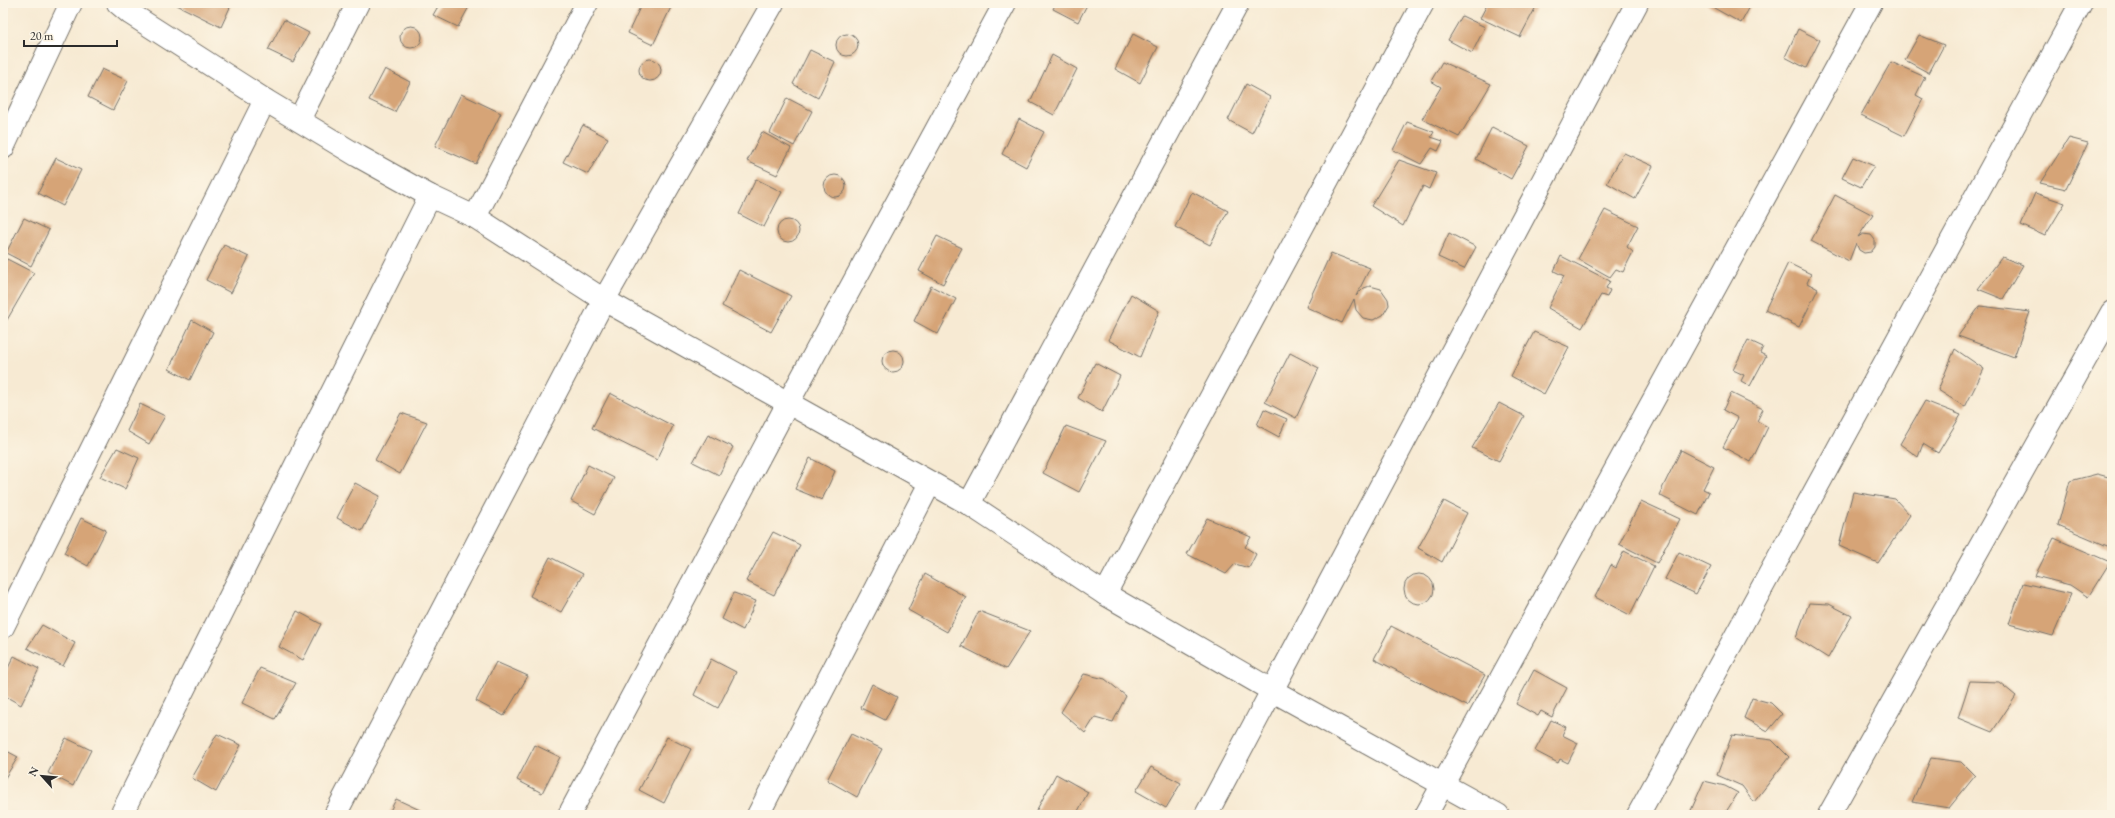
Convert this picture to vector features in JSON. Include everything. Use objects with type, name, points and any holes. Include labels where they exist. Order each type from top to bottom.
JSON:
[{"type":"street","points":[[3,148],[71,3]]},
{"type":"street","points":[[300,120],[358,3]]},
{"type":"street","points":[[475,217],[587,3]]},
{"type":"street","points":[[334,815],[604,300],[773,3]]},
{"type":"street","points":[[569,815],[788,403],[1005,3]]},
{"type":"street","points":[[969,504],[1238,3]]},
{"type":"street","points":[[1104,594],[1423,3]]},
{"type":"street","points":[[1206,815],[1637,3]]},
{"type":"street","points":[[1426,815],[1871,3]]},
{"type":"street","points":[[1638,815],[2082,3]]},
{"type":"street","points":[[129,7],[265,100],[358,156],[430,196],[475,217],[604,300],[969,504],[1104,594],[1273,691],[1498,815]]},
{"type":"street","points":[[3,627],[265,100]]},
{"type":"street","points":[[121,815],[430,196]]},
{"type":"street","points":[[1829,815],[2112,312]]},
{"type":"street","points":[[758,815],[930,483]]},
{"type":"building","points":[[178,3],[232,3],[221,27],[177,5]]},
{"type":"building","points":[[440,3],[471,3],[458,27],[433,15]]},
{"type":"building","points":[[642,3],[673,3],[653,45],[628,33]]},
{"type":"building","points":[[1056,3],[1088,3],[1078,22],[1053,9]]},
{"type":"building","points":[[1488,3],[1538,3],[1520,37],[1480,18]]},
{"type":"building","points":[[1705,3],[1752,3],[1741,23]]},
{"type":"building","points":[[1462,16],[1485,27],[1472,53],[1448,40]]},
{"type":"building","points":[[284,20],[309,33],[293,62],[268,50]]},
{"type":"building","points":[[411,26],[419,29],[422,37],[419,45],[411,48],[403,45],[400,37],[403,29]]},
{"type":"building","points":[[1798,29],[1820,40],[1806,68],[1785,57]]},
{"type":"building","points":[[847,34],[855,37],[858,45],[855,53],[847,56],[839,53],[836,45],[839,37]]},
{"type":"building","points":[[1133,34],[1158,47],[1140,83],[1115,69]]},
{"type":"building","points":[[1919,35],[1944,45],[1929,73],[1905,60]]},
{"type":"building","points":[[810,50],[835,62],[818,98],[793,84]]},
{"type":"building","points":[[1052,55],[1077,69],[1054,115],[1030,102]]},
{"type":"building","points":[[650,59],[658,62],[661,70],[658,78],[650,81],[642,78],[639,70],[642,62]]},
{"type":"building","points":[[1442,62],[1491,84],[1459,137],[1422,119],[1441,87],[1431,81]]},
{"type":"building","points":[[1891,62],[1925,77],[1916,95],[1923,99],[1904,136],[1861,115]]},
{"type":"building","points":[[102,69],[128,81],[113,110],[88,97]]},
{"type":"building","points":[[385,69],[410,82],[395,112],[369,100]]},
{"type":"building","points":[[1246,84],[1270,97],[1252,133],[1228,120]]},
{"type":"building","points":[[461,94],[501,113],[476,164],[435,146]]},
{"type":"building","points":[[787,98],[812,111],[794,146],[770,133]]},
{"type":"building","points":[[1019,119],[1044,132],[1026,167],[1002,154]]},
{"type":"building","points":[[1407,122],[1434,132],[1431,137],[1443,141],[1438,151],[1432,148],[1421,164],[1393,150]]},
{"type":"building","points":[[583,125],[608,138],[588,174],[563,162]]},
{"type":"building","points":[[1492,127],[1529,146],[1511,179],[1476,159]]},
{"type":"building","points":[[762,132],[791,148],[777,175],[747,161]]},
{"type":"building","points":[[2069,138],[2088,143],[2066,189],[2040,183]]},
{"type":"building","points":[[1624,153],[1653,166],[1635,199],[1607,183]]},
{"type":"building","points":[[1853,157],[1874,166],[1861,187],[1842,178]]},
{"type":"building","points":[[56,158],[81,170],[63,206],[38,193]]},
{"type":"building","points":[[1399,160],[1436,173],[1429,189],[1423,186],[1403,226],[1371,206]]},
{"type":"building","points":[[835,175],[843,178],[846,186],[843,194],[835,197],[827,194],[824,186],[827,178]]},
{"type":"building","points":[[756,179],[782,192],[764,227],[739,214]]},
{"type":"building","points":[[1192,192],[1228,211],[1210,245],[1175,227]]},
{"type":"building","points":[[2035,193],[2065,203],[2045,236],[2021,225]]},
{"type":"building","points":[[1835,195],[1873,215],[1858,237],[1863,234],[1871,235],[1875,240],[1875,247],[1871,252],[1864,253],[1859,250],[1856,243],[1849,261],[1811,241]]},
{"type":"building","points":[[1605,210],[1638,226],[1627,247],[1633,252],[1623,272],[1616,269],[1610,277],[1578,259]]},
{"type":"building","points":[[24,218],[49,230],[31,266],[6,253]]},
{"type":"building","points":[[788,220],[796,223],[799,231],[796,239],[788,242],[780,239],[777,231],[780,223]]},
{"type":"building","points":[[1449,233],[1476,247],[1464,269],[1438,257]]},
{"type":"building","points":[[937,236],[962,248],[943,284],[919,271]]},
{"type":"building","points":[[224,245],[249,257],[231,293],[206,280]]},
{"type":"building","points":[[1331,253],[1370,268],[1356,296],[1364,288],[1370,286],[1381,289],[1388,299],[1389,305],[1383,315],[1373,320],[1363,318],[1356,310],[1354,299],[1342,323],[1306,307]]},
{"type":"building","points":[[1561,256],[1610,281],[1606,288],[1610,290],[1607,297],[1601,295],[1582,328],[1548,308],[1564,276],[1554,271]]},
{"type":"building","points":[[2002,257],[2023,265],[2003,299],[1978,289]]},
{"type":"building","points":[[7,259],[34,273],[7,320],[3,318],[3,267]]},
{"type":"building","points":[[1788,263],[1811,274],[1807,283],[1818,289],[1799,327],[1765,310]]},
{"type":"building","points":[[739,270],[791,296],[771,332],[722,306]]},
{"type":"building","points":[[931,286],[956,299],[938,334],[914,321]]},
{"type":"building","points":[[1131,294],[1159,311],[1140,357],[1108,340]]},
{"type":"building","points":[[1980,306],[2030,312],[2014,357],[1958,336]]},
{"type":"building","points":[[192,320],[213,332],[190,380],[169,369]]},
{"type":"building","points":[[1534,332],[1569,347],[1544,394],[1511,376]]},
{"type":"building","points":[[1748,340],[1763,347],[1760,353],[1766,356],[1750,386],[1741,381],[1744,375],[1733,370]]},
{"type":"building","points":[[1955,349],[1984,369],[1965,407],[1938,390]]},
{"type":"building","points":[[893,350],[901,353],[904,361],[901,369],[893,372],[885,369],[882,361],[885,353]]},
{"type":"building","points":[[1290,353],[1319,368],[1296,418],[1265,402]]},
{"type":"building","points":[[1095,363],[1120,376],[1102,412],[1078,398]]},
{"type":"building","points":[[610,393],[673,426],[657,460],[592,428]]},
{"type":"building","points":[[1731,393],[1763,409],[1757,421],[1768,427],[1751,462],[1723,447],[1738,418],[1723,410]]},
{"type":"building","points":[[1925,401],[1961,415],[1938,453],[1923,444],[1918,457],[1900,444]]},
{"type":"building","points":[[1499,403],[1524,416],[1499,461],[1472,448]]},
{"type":"building","points":[[140,404],[165,416],[149,444],[127,431]]},
{"type":"building","points":[[1264,409],[1287,419],[1279,437],[1257,425]]},
{"type":"building","points":[[401,413],[427,422],[400,474],[375,460]]},
{"type":"building","points":[[1066,426],[1106,441],[1079,492],[1043,473]]},
{"type":"building","points":[[708,435],[733,447],[719,475],[693,462]]},
{"type":"building","points":[[117,448],[139,458],[125,489],[100,477]]},
{"type":"building","points":[[1681,450],[1714,467],[1703,489],[1709,492],[1698,515],[1659,495]]},
{"type":"building","points":[[810,458],[835,471],[822,500],[795,489]]},
{"type":"building","points":[[588,465],[614,478],[595,514],[571,501]]},
{"type":"building","points":[[2097,474],[2112,478],[2112,548],[2058,525],[2070,481]]},
{"type":"building","points":[[355,483],[380,496],[362,531],[337,518]]},
{"type":"building","points":[[1853,492],[1895,499],[1910,515],[1878,563],[1839,546]]},
{"type":"building","points":[[1444,501],[1467,513],[1442,562],[1418,548]]},
{"type":"building","points":[[1641,501],[1680,519],[1657,563],[1619,544]]},
{"type":"building","points":[[81,518],[106,530],[88,566],[64,553]]},
{"type":"building","points":[[1207,518],[1251,537],[1245,547],[1256,554],[1249,568],[1235,564],[1226,574],[1187,554]]},
{"type":"building","points":[[773,532],[800,545],[774,595],[746,581]]},
{"type":"building","points":[[2054,538],[2110,562],[2088,597],[2070,585],[2035,576]]},
{"type":"building","points":[[1624,551],[1654,566],[1630,615],[1595,597],[1611,565],[1616,568]]},
{"type":"building","points":[[1679,552],[1711,567],[1696,594],[1665,579]]},
{"type":"building","points":[[550,557],[583,574],[561,612],[530,596]]},
{"type":"building","points":[[925,574],[966,597],[947,632],[908,610]]},
{"type":"building","points":[[1419,574],[1430,578],[1434,589],[1430,600],[1419,604],[1408,600],[1404,589],[1408,578]]},
{"type":"building","points":[[2023,583],[2071,594],[2053,636],[2009,624]]},
{"type":"building","points":[[734,593],[756,601],[743,630],[722,619]]},
{"type":"building","points":[[1809,603],[1829,604],[1852,616],[1828,658],[1796,638]]},
{"type":"building","points":[[297,611],[321,624],[303,660],[279,647]]},
{"type":"building","points":[[979,611],[1030,631],[1006,669],[961,646]]},
{"type":"building","points":[[42,625],[75,643],[63,666],[27,648]]},
{"type":"building","points":[[1391,626],[1485,675],[1467,706],[1374,659]]},
{"type":"building","points":[[14,656],[39,669],[21,705],[3,695],[3,678]]},
{"type":"building","points":[[711,659],[736,672],[718,708],[694,695]]},
{"type":"building","points":[[496,662],[528,676],[504,716],[476,701]]},
{"type":"building","points":[[260,668],[296,683],[275,719],[242,703]]},
{"type":"building","points":[[1534,670],[1567,688],[1552,717],[1541,711],[1538,716],[1516,704]]},
{"type":"building","points":[[1084,674],[1105,679],[1126,696],[1113,722],[1095,717],[1085,733],[1061,712]]},
{"type":"building","points":[[1970,681],[1999,682],[2016,696],[1992,732],[1958,718]]},
{"type":"building","points":[[872,684],[897,697],[885,720],[861,708]]},
{"type":"building","points":[[1752,698],[1771,703],[1782,714],[1768,731],[1744,718]]},
{"type":"building","points":[[1551,720],[1566,727],[1562,735],[1578,743],[1568,763],[1560,759],[1558,763],[1535,751]]},
{"type":"building","points":[[217,734],[241,745],[216,792],[192,778]]},
{"type":"building","points":[[851,734],[882,749],[857,797],[827,780]]},
{"type":"building","points":[[1732,735],[1772,740],[1789,757],[1754,802],[1742,786],[1717,775]]},
{"type":"building","points":[[667,737],[691,749],[664,803],[639,790]]},
{"type":"building","points":[[66,738],[91,750],[73,786],[48,773]]},
{"type":"building","points":[[535,745],[560,757],[542,793],[517,780]]},
{"type":"building","points":[[3,749],[18,757],[3,781]]},
{"type":"building","points":[[1931,758],[1961,762],[1975,776],[1949,808],[1912,802]]},
{"type":"building","points":[[1151,767],[1181,783],[1166,808],[1136,791]]},
{"type":"building","points":[[1056,774],[1088,792],[1076,815],[1034,815]]},
{"type":"building","points":[[1704,781],[1725,786],[1738,793],[1724,815],[1689,815]]},
{"type":"building","points":[[396,799],[422,811],[420,815],[388,815]]}]
